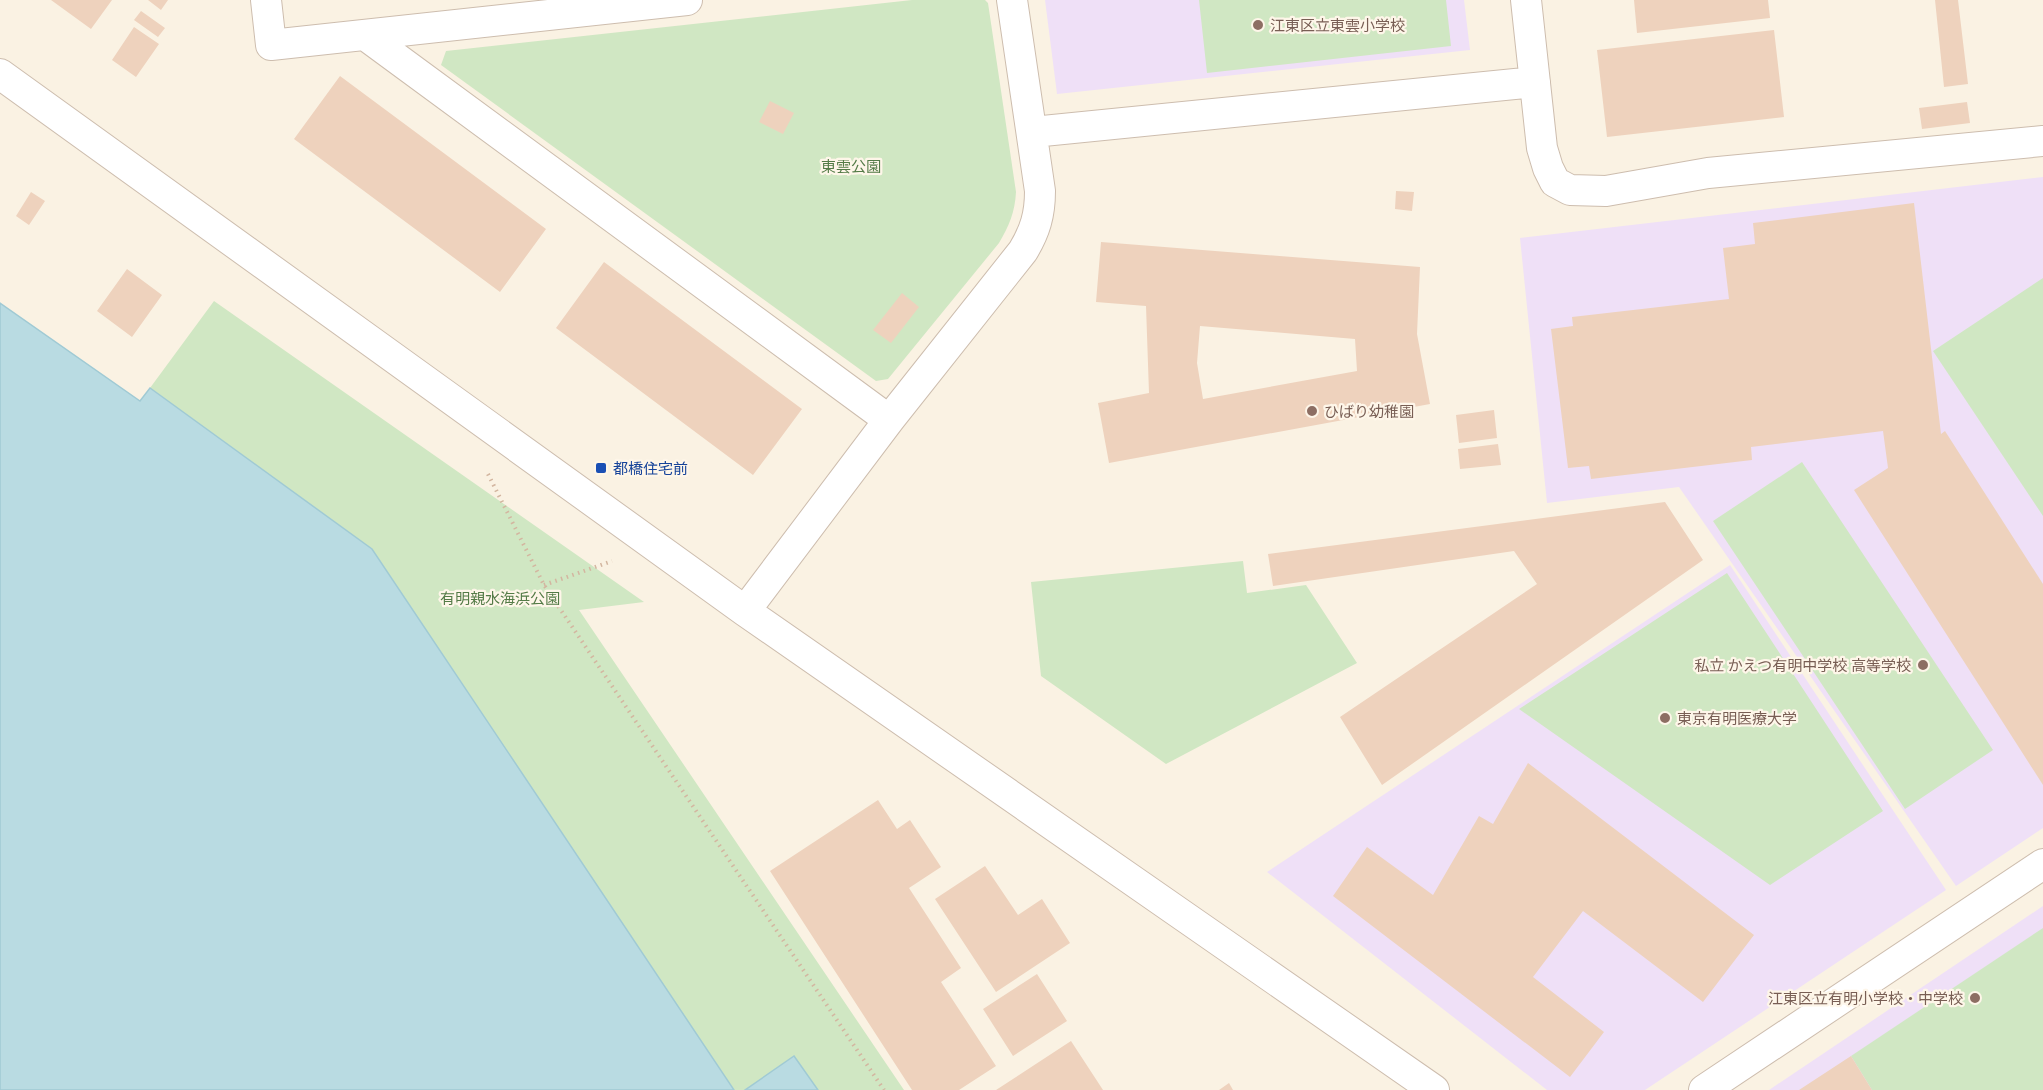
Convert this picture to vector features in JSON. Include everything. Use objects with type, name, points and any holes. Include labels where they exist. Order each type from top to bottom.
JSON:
[{"type":"street","points":[[266,0],[271,45],[687,0]]},
{"type":"street","points":[[745,611],[889,420],[1031,238],[1037,224],[1040,191],[1012,0]]},
{"type":"street","points":[[1526,0],[1542,148],[1555,182],[1570,190],[1606,191],[1708,174],[2043,141]]},
{"type":"street","points":[[365,35],[889,420]]},
{"type":"street","points":[[0,74],[745,611],[1434,1090]]},
{"type":"street","points":[[1033,132],[1535,82]]},
{"type":"street","points":[[1704,1090],[2043,864]]},
{"type":"path","points":[[488,474],[544,585],[884,1090]]},
{"type":"path","points":[[544,585],[612,561]]},
{"type":"shaded area","name":"江東区立東雲小学校","points":[[1045,0],[1464,0],[1470,50],[1057,94]]},
{"type":"shaded area","name":"私立 かえつ有明中学校 高等学校","points":[[2043,177],[2043,828],[1956,886],[1679,487],[1547,503],[1520,238]]},
{"type":"shaded area","name":"東京有明医療大学","points":[[1730,565],[1946,890],[1645,1090],[1547,1090],[1267,872]]},
{"type":"shaded area","name":"江東区立有明小学校・中学校","points":[[2043,906],[2043,1090],[1769,1090]]},
{"type":"green space","name":"東雲公園","points":[[912,0],[985,0],[988,3],[1016,192],[1011,219],[999,243],[888,379],[876,381],[441,65],[446,51]]},
{"type":"green space","points":[[1199,0],[1446,0],[1451,46],[1207,73]]},
{"type":"green space","points":[[2043,278],[2043,516],[1933,351]]},
{"type":"green space","name":"有明親水海浜公園","points":[[214,301],[644,602],[579,610],[904,1090],[818,1090],[794,1057],[745,1090],[734,1090],[372,549],[150,388]]},
{"type":"green space","points":[[1802,462],[1993,750],[1905,809],[1713,521]]},
{"type":"green space","points":[[1243,561],[1247,593],[1306,585],[1357,663],[1166,764],[1041,676],[1031,582]]},
{"type":"green space","points":[[1727,573],[1883,811],[1770,885],[1519,709]]},
{"type":"green space","name":"江東区立有明小学校・中学校","points":[[2043,928],[2043,1090],[1872,1090],[1851,1056]]},
{"type":"water","points":[[0,303],[140,401],[150,388],[372,549],[734,1090],[0,1090]]},
{"type":"water","points":[[794,1056],[818,1090],[745,1090]]},
{"type":"building","points":[[51,0],[112,0],[91,29]]},
{"type":"building","points":[[148,0],[168,0],[161,10]]},
{"type":"building","points":[[1634,0],[1768,0],[1770,18],[1637,33]]},
{"type":"building","points":[[1935,0],[1958,0],[1968,84],[1944,87]]},
{"type":"building","points":[[141,11],[165,28],[158,37],[134,20]]},
{"type":"building","points":[[134,27],[159,44],[136,77],[112,60]]},
{"type":"building","points":[[1774,30],[1784,117],[1607,137],[1597,50]]},
{"type":"building","points":[[340,76],[546,229],[500,292],[294,139]]},
{"type":"building","points":[[770,101],[794,113],[783,134],[759,122]]},
{"type":"building","points":[[1967,102],[1970,123],[1922,129],[1919,108]]},
{"type":"building","points":[[1396,191],[1414,192],[1412,211],[1395,209]]},
{"type":"building","points":[[31,192],[45,201],[29,225],[16,216]]},
{"type":"building","points":[[1914,203],[1941,434],[1945,431],[2043,584],[2043,785],[1854,490],[1888,468],[1883,431],[1751,447],[1752,460],[1591,479],[1589,466],[1568,468],[1551,329],[1573,326],[1572,317],[1729,299],[1723,248],[1755,244],[1753,223]]},
{"type":"building","points":[[1101,242],[1420,267],[1417,334],[1430,404],[1109,463],[1098,403],[1149,393],[1146,306],[1096,302]],"holes":[[[1200,326],[1355,339],[1357,371],[1203,399],[1197,363]]]},
{"type":"building","points":[[604,262],[802,409],[753,475],[556,328]]},
{"type":"building","points":[[127,269],[162,295],[132,337],[97,311]]},
{"type":"building","points":[[902,293],[919,307],[891,343],[873,330]]},
{"type":"building","points":[[1494,410],[1497,438],[1459,443],[1456,415]]},
{"type":"building","points":[[1498,444],[1501,465],[1460,469],[1458,449]]},
{"type":"building","points":[[1665,502],[1703,560],[1382,785],[1340,717],[1537,584],[1514,551],[1273,586],[1268,554]]},
{"type":"building","points":[[1528,763],[1754,935],[1703,1002],[1583,911],[1533,977],[1604,1032],[1570,1077],[1333,896],[1367,847],[1433,895],[1479,816],[1493,824]]},
{"type":"building","points":[[878,800],[897,829],[910,820],[941,867],[909,888],[961,968],[941,982],[996,1066],[959,1090],[912,1090],[770,871]]},
{"type":"building","points":[[985,866],[1018,915],[1042,899],[1070,943],[996,992],[935,899]]},
{"type":"building","points":[[1037,974],[1067,1021],[1013,1056],[983,1009]]},
{"type":"building","points":[[1071,1041],[1103,1090],[996,1090]]},
{"type":"building","points":[[1851,1056],[1872,1090],[1799,1090]]},
{"type":"building","points":[[1229,1083],[1233,1090],[1219,1090]]},
{"type":"place","name":"江東区立東雲小学校","points":[[1258,25]]},
{"type":"place","name":"ひばり幼稚園","points":[[1312,411]]},
{"type":"place","name":"都橋住宅前","points":[[601,468]]},
{"type":"place","name":"私立 かえつ有明中学校 高等学校","points":[[1923,665]]},
{"type":"place","name":"東京有明医療大学","points":[[1665,718]]},
{"type":"place","name":"江東区立有明小学校・中学校","points":[[1975,998]]}]
